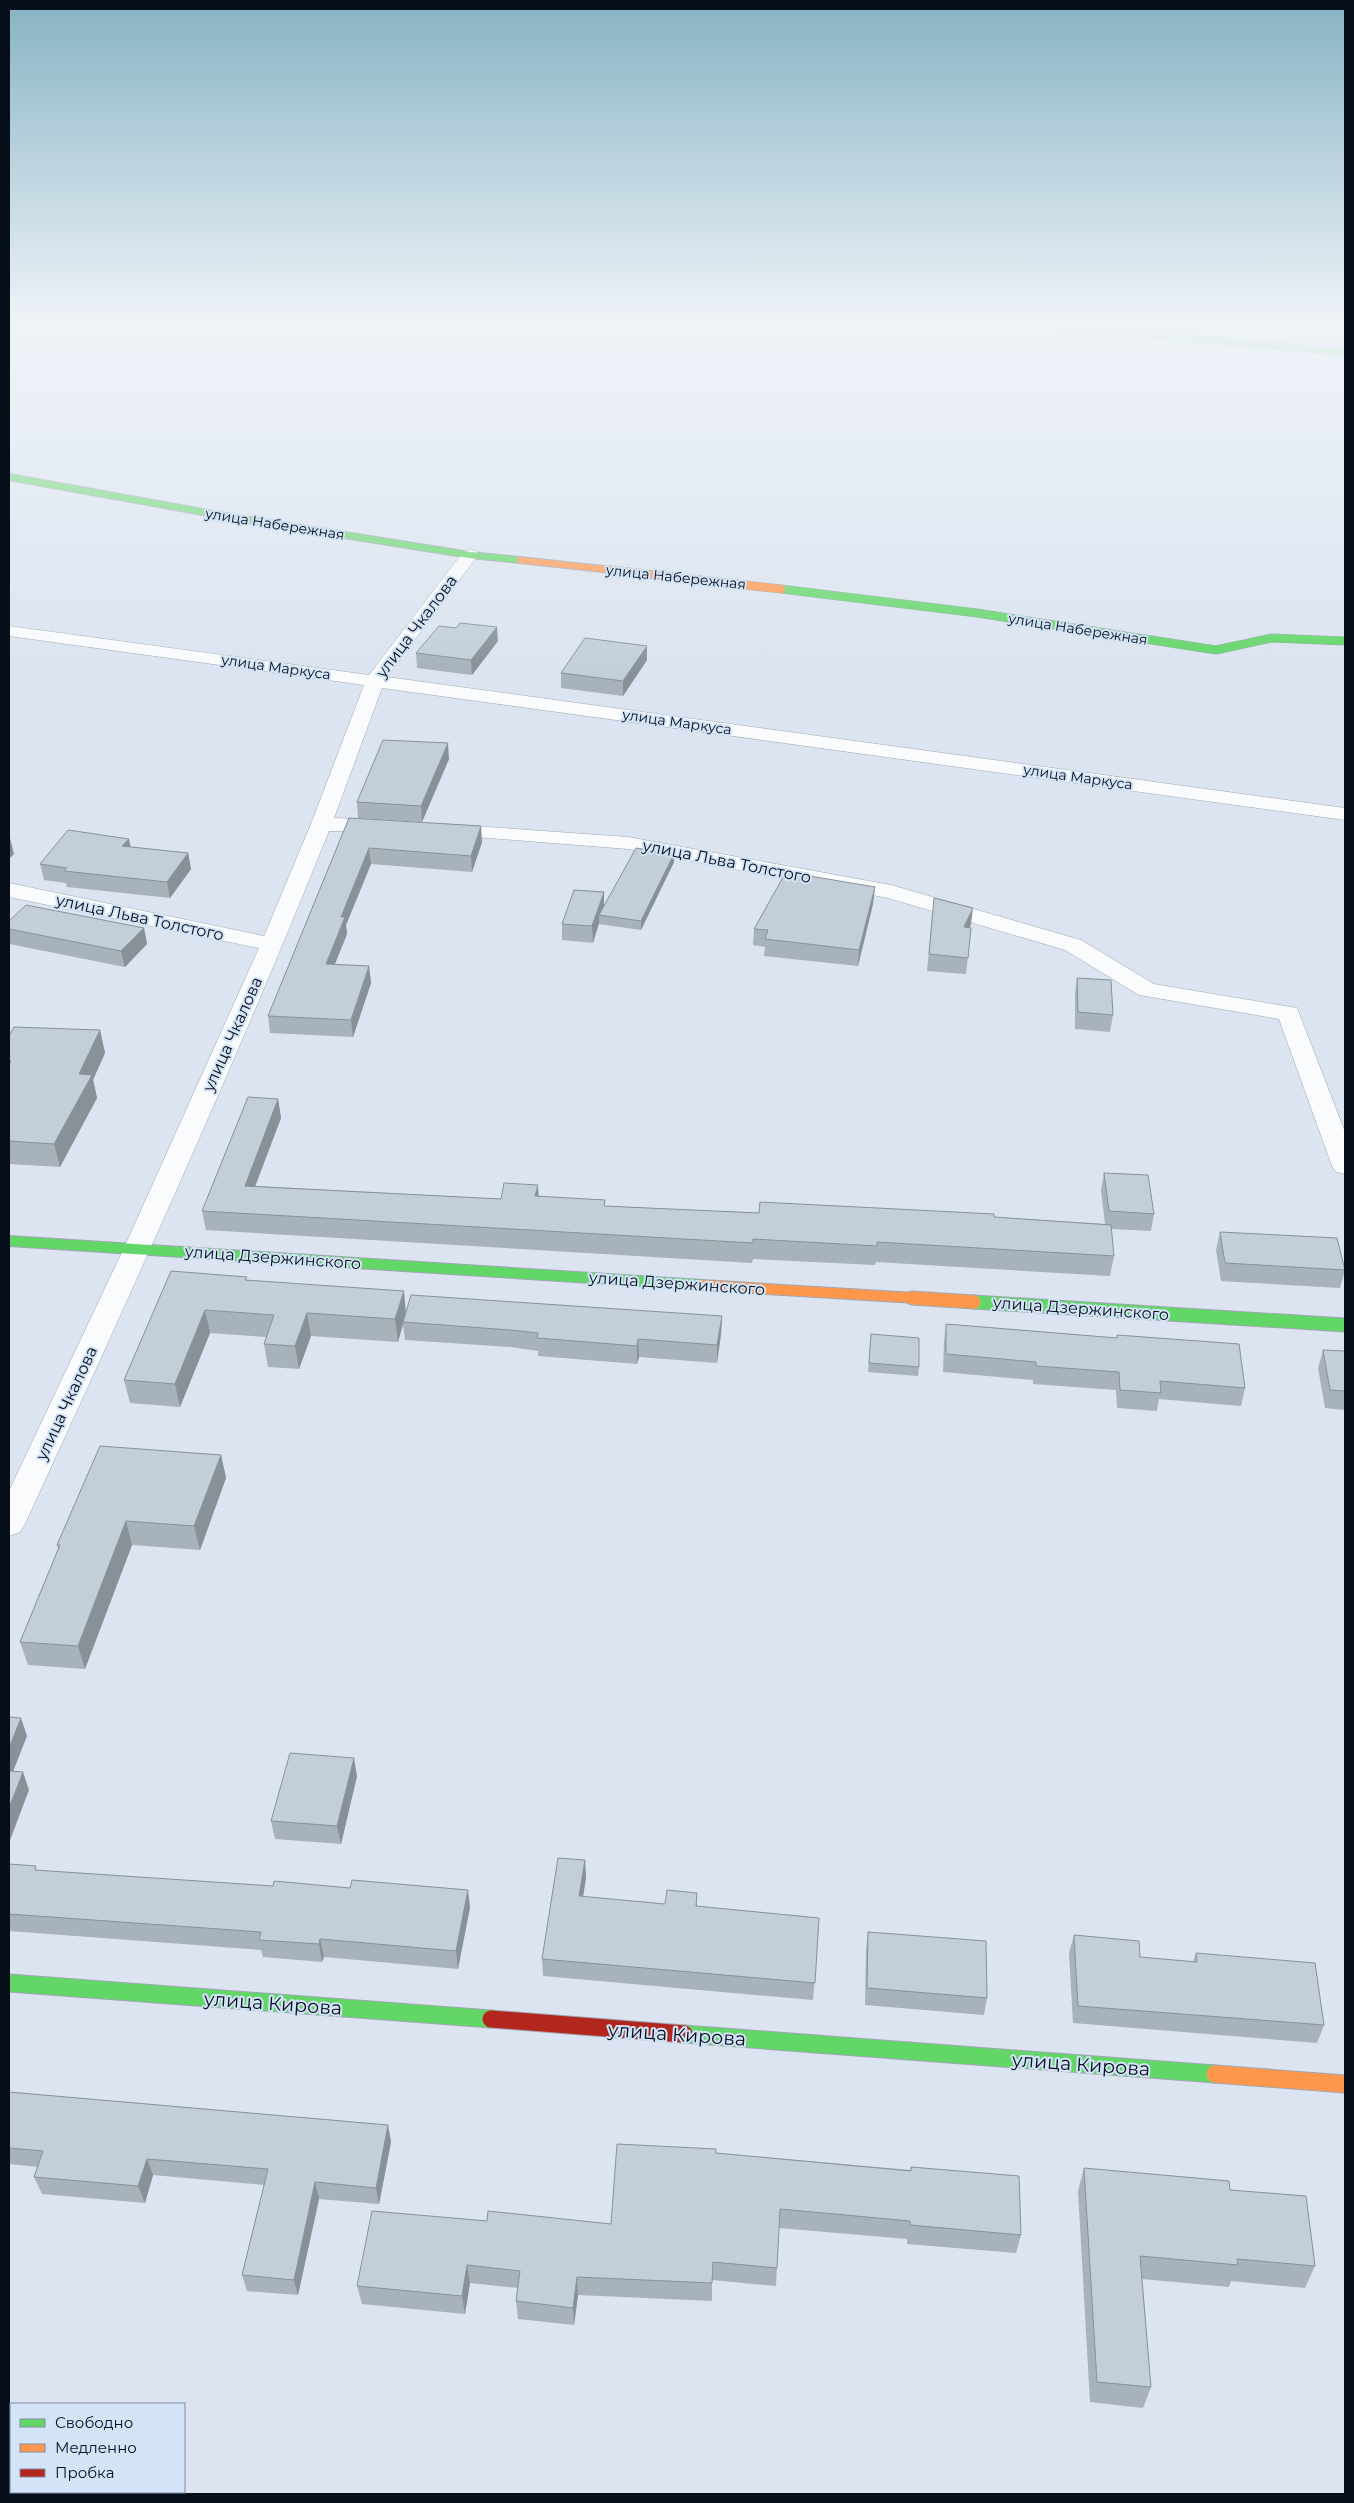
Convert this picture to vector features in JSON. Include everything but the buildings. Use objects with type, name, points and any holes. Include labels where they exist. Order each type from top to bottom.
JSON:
[{"type":"main road","name":"улица Набережная","points":[[9,477],[225,516],[470,554],[684,577],[977,613],[1216,650],[1272,638],[1345,641]]},
{"type":"main road","name":"улица Дзержинского","points":[[9,1241],[1345,1325]]},
{"type":"main road","name":"улица Кирова","points":[[9,1984],[1345,2084]]},
{"type":"street","name":"улица Чкалова","points":[[9,1524],[138,1248],[272,944],[321,824],[375,680],[470,554]]},
{"type":"street","name":"улица Маркуса","points":[[9,631],[1345,814]]},
{"type":"street","name":"улица Льва Толстого","points":[[321,824],[414,828],[628,843],[891,892],[1074,945],[1146,990],[1290,1013],[1345,1166]]},
{"type":"street","name":"улица Льва Толстого","points":[[9,890],[272,944]]},
{"type":"traffic: fast","points":[[9,477],[225,516],[470,555],[520,560]]},
{"type":"traffic: fast","points":[[781,589],[977,613],[1216,650],[1272,638],[1345,641]]},
{"type":"traffic: fast","points":[[9,1241],[702,1285]]},
{"type":"traffic: fast","points":[[974,1302],[1345,1325]]},
{"type":"traffic: fast","points":[[9,1983],[491,2019]]},
{"type":"traffic: fast","points":[[684,2034],[1215,2074]]},
{"type":"traffic: slow","points":[[520,560],[781,589]]},
{"type":"traffic: slow","points":[[702,1285],[974,1302]]},
{"type":"traffic: slow","points":[[1215,2074],[1345,2084]]},
{"type":"traffic: jam","points":[[491,2019],[684,2034]]}]
